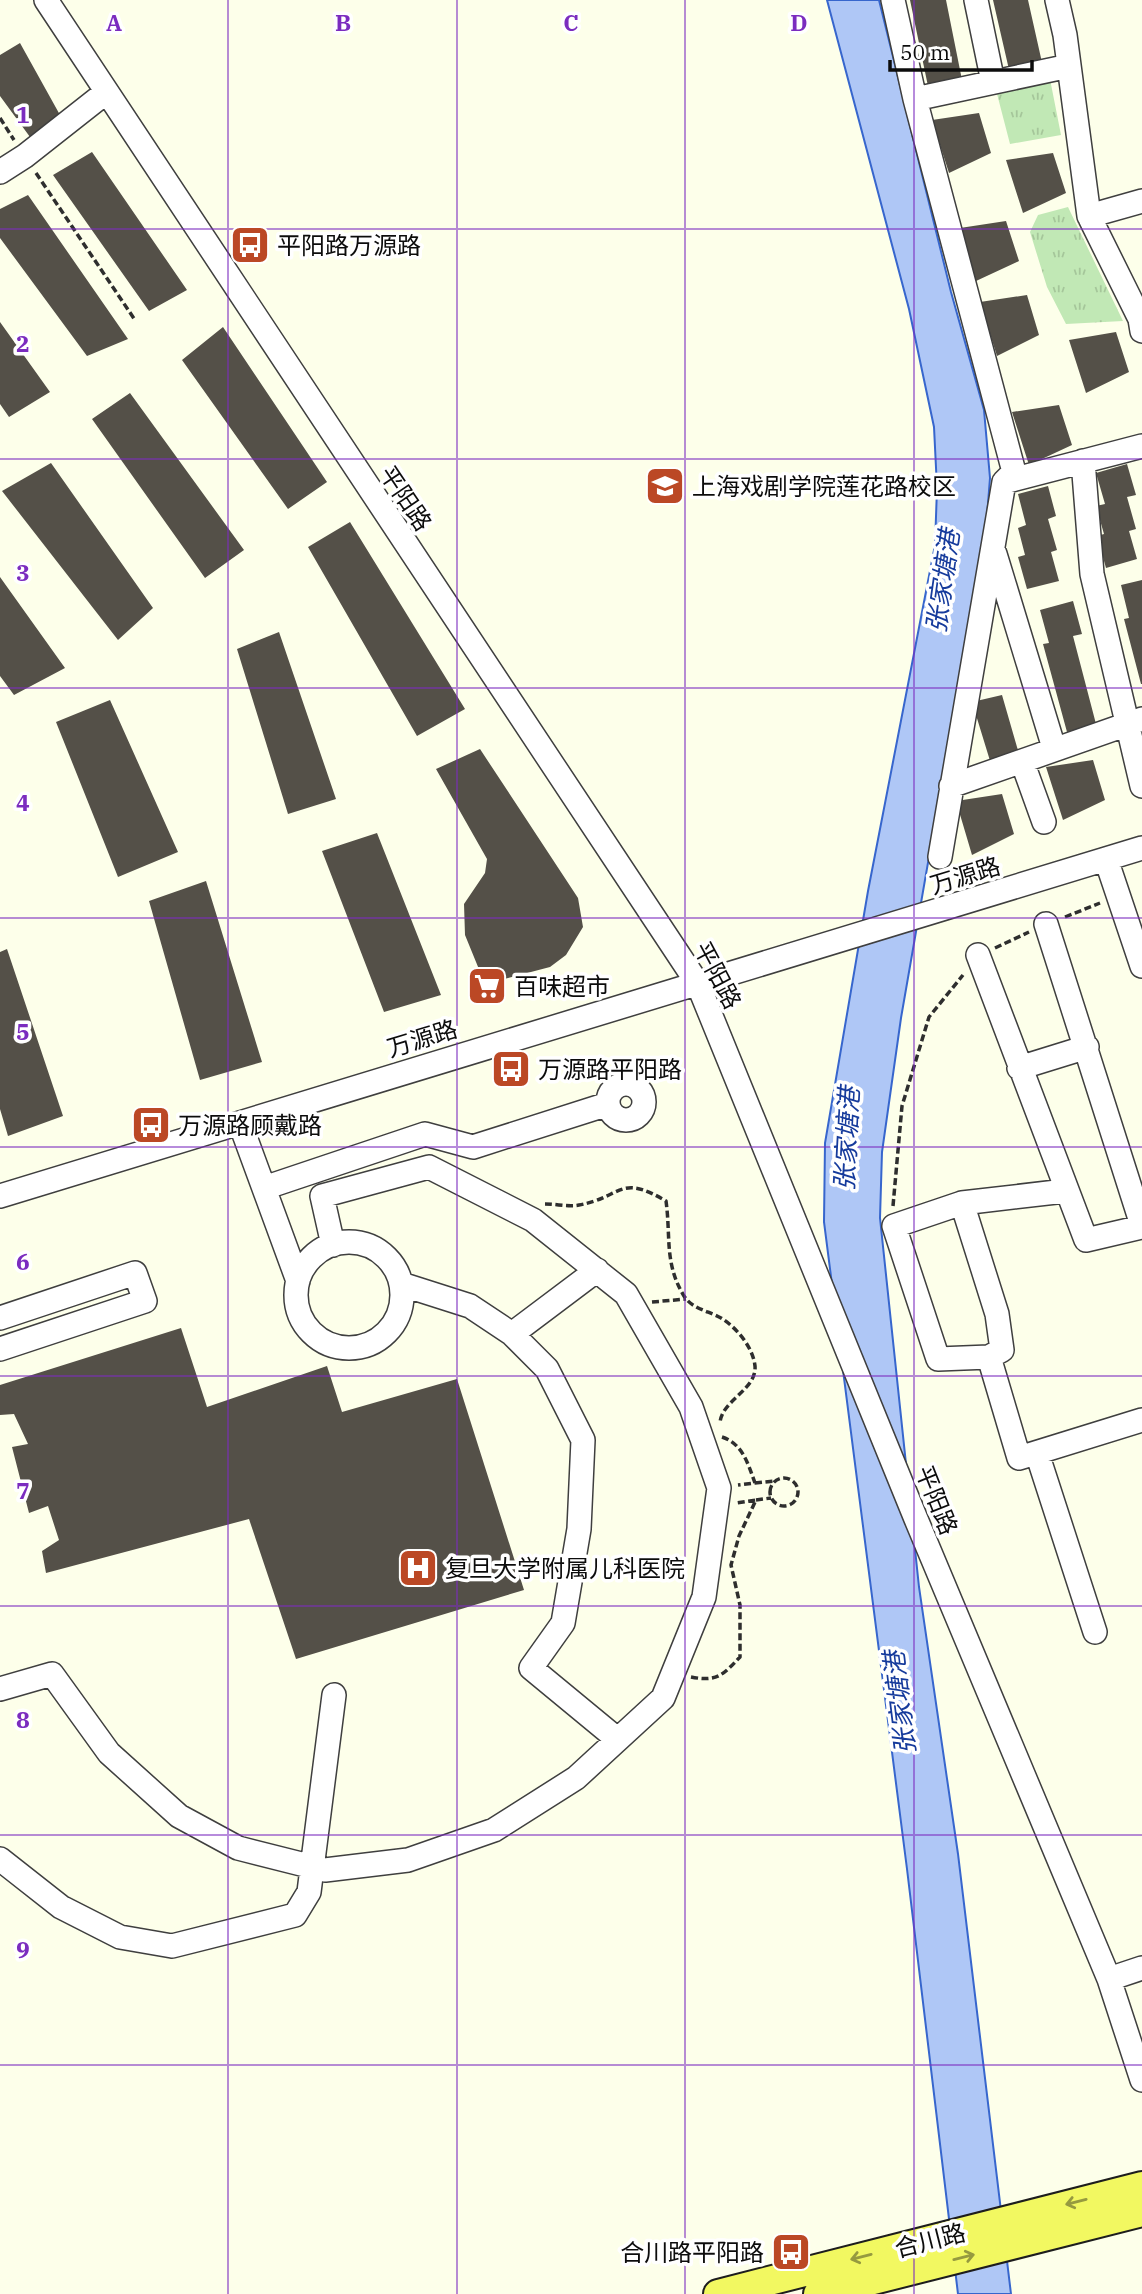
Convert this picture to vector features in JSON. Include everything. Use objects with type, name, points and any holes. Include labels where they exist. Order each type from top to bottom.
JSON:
[{"type":"main road","name":"合川路","points":[[718,2294],[1142,2186]]},
{"type":"main road","name":"合川路","points":[[818,2294],[1142,2212]]},
{"type":"street","name":"平阳路","points":[[46,0],[698,984],[916,1519],[1109,1979],[1142,2080]]},
{"type":"street","points":[[893,0],[915,99],[1014,472],[1004,482],[940,857]]},
{"type":"street","points":[[976,0],[993,82]]},
{"type":"street","points":[[1057,0],[1069,66],[1089,216],[1142,323]]},
{"type":"street","points":[[915,99],[1069,66]]},
{"type":"street","points":[[0,172],[25,156],[106,93]]},
{"type":"street","points":[[1089,216],[1142,201]]},
{"type":"street","points":[[1004,482],[1142,446]]},
{"type":"street","points":[[1083,461],[1092,574],[1135,721],[1142,786]]},
{"type":"street","points":[[993,547],[1054,748]]},
{"type":"street","points":[[951,786],[1135,721]]},
{"type":"street","points":[[1022,761],[1044,822]]},
{"type":"street","name":"万源路","points":[[0,1196],[1142,848]]},
{"type":"street","points":[[1106,859],[1142,966]]},
{"type":"street","points":[[978,955],[1065,1191],[1086,1240],[1142,1226],[1046,924]]},
{"type":"street","points":[[1019,1068],[1087,1047]]},
{"type":"street","points":[[264,1188],[425,1134],[472,1147],[608,1104]]},
{"type":"street","points":[[240,1123],[298,1281]]},
{"type":"street","points":[[0,1689],[52,1674],[110,1753],[179,1816],[237,1848],[326,1870],[408,1860],[494,1830],[576,1778],[663,1698],[704,1597],[717,1497],[691,1407],[626,1294],[526,1216],[429,1167],[322,1196],[333,1245]]},
{"type":"street","points":[[962,1203],[997,1314],[1002,1350],[989,1357],[938,1359],[894,1226],[962,1203],[1065,1191]]},
{"type":"street","points":[[350,1242],[368,1245],[383,1254],[394,1267],[401,1284],[402,1301],[392,1325],[373,1343],[356,1348],[339,1348],[322,1342],[309,1330],[300,1315],[296,1298],[298,1281],[305,1265],[317,1252],[333,1245],[350,1242]]},
{"type":"street","points":[[512,1334],[597,1270]]},
{"type":"street","points":[[0,1318],[135,1273],[145,1301],[0,1349]]},
{"type":"street","points":[[401,1284],[470,1306],[512,1334],[547,1369],[583,1440],[579,1529],[564,1623],[531,1668],[617,1740]]},
{"type":"street","points":[[989,1357],[1019,1458],[1142,1420]]},
{"type":"street","points":[[1037,1453],[1095,1632]]},
{"type":"street","points":[[0,1859],[61,1907],[120,1937],[172,1946],[295,1915],[309,1892],[334,1695]]},
{"type":"street","points":[[1109,1979],[1142,1968]]},
{"type":"path","points":[[25,156],[135,320]]},
{"type":"path","points":[[894,1226],[892,1194],[902,1106],[929,1017],[978,955],[1118,895]]},
{"type":"path","points":[[526,1216],[541,1205],[577,1206],[604,1198],[626,1186],[642,1187],[666,1201],[668,1255],[686,1298],[721,1318],[738,1332],[751,1352],[755,1374],[719,1419],[720,1437],[733,1440],[747,1459],[755,1482]]},
{"type":"path","points":[[633,1306],[686,1298]]},
{"type":"path","points":[[789,1479],[796,1485],[798,1494],[794,1502],[786,1506],[771,1498],[756,1500],[717,1497],[755,1482],[789,1479]]},
{"type":"path","points":[[771,1498],[771,1489],[776,1481]]},
{"type":"path","points":[[673,1673],[709,1681],[725,1673],[740,1657],[740,1605],[731,1565],[739,1536],[756,1500]]},
{"type":"green space","points":[[1050,79],[1061,135],[1010,144],[996,90]]},
{"type":"green space","points":[[1068,207],[1123,321],[1066,324],[1047,287],[1030,232],[1038,215]]},
{"type":"water","name":"张家塘港","points":[[827,0],[879,0],[951,292],[984,410],[990,478],[986,529],[901,1018],[882,1152],[880,1218],[919,1587],[958,1854],[1011,2294],[958,2294],[907,1869],[824,1222],[825,1143],[868,891],[935,545],[937,488],[934,427],[909,309]]},
{"type":"building","points":[[910,0],[946,0],[963,85],[929,91]]},
{"type":"building","points":[[993,0],[1028,0],[1043,67],[1010,74]]},
{"type":"building","points":[[20,43],[60,115],[30,137],[0,96],[0,55]]},
{"type":"building","points":[[979,113],[991,153],[949,173],[932,120]]},
{"type":"building","points":[[92,152],[187,290],[149,311],[53,175]]},
{"type":"building","points":[[1053,153],[1066,193],[1023,213],[1006,160]]},
{"type":"building","points":[[28,195],[128,339],[87,356],[0,238],[0,209]]},
{"type":"building","points":[[1006,221],[1019,261],[976,281],[960,228]]},
{"type":"building","points":[[1027,295],[1039,335],[997,356],[980,302]]},
{"type":"building","points":[[0,322],[50,392],[9,417],[0,404]]},
{"type":"building","points":[[223,327],[327,482],[288,509],[182,360]]},
{"type":"building","points":[[1116,332],[1129,372],[1086,393],[1069,340]]},
{"type":"building","points":[[130,393],[244,550],[205,578],[92,419]]},
{"type":"building","points":[[1059,405],[1072,445],[1029,465],[1012,412]]},
{"type":"building","points":[[51,463],[153,608],[118,640],[2,491]]},
{"type":"building","points":[[1127,464],[1136,495],[1127,497],[1136,529],[1129,531],[1137,559],[1106,568],[1097,536],[1104,534],[1096,506],[1105,504],[1096,473]]},
{"type":"building","points":[[1048,486],[1056,516],[1048,519],[1057,550],[1051,552],[1059,581],[1027,589],[1018,557],[1025,555],[1018,528],[1026,525],[1018,494]]},
{"type":"building","points":[[350,522],[465,709],[417,736],[308,547]]},
{"type":"building","points":[[0,577],[65,668],[14,695],[0,676]]},
{"type":"building","points":[[1142,580],[1141,684],[1124,619],[1129,618],[1121,585]]},
{"type":"building","points":[[1073,601],[1082,634],[1073,636],[1096,724],[1067,732],[1043,644],[1049,643],[1040,610]]},
{"type":"building","points":[[279,632],[336,799],[288,814],[237,649]]},
{"type":"building","points":[[1002,695],[1019,754],[991,764],[972,702]]},
{"type":"building","points":[[110,700],[178,852],[118,877],[56,722]]},
{"type":"building","points":[[480,749],[578,898],[583,927],[566,955],[550,967],[485,984],[465,935],[464,904],[485,873],[487,859],[436,769]]},
{"type":"building","points":[[1093,760],[1105,800],[1063,820],[1046,767]]},
{"type":"building","points":[[1002,794],[1014,834],[972,855],[956,801]]},
{"type":"building","points":[[377,833],[441,995],[384,1012],[322,851]]},
{"type":"building","points":[[206,881],[262,1062],[200,1080],[149,901]]},
{"type":"building","points":[[7,949],[63,1116],[8,1136],[0,1109],[0,952]]},
{"type":"building","points":[[181,1328],[207,1407],[327,1366],[342,1412],[457,1379],[524,1590],[296,1659],[249,1519],[46,1573],[42,1551],[59,1540],[48,1506],[29,1513],[12,1447],[28,1444],[14,1414],[0,1415],[0,1385]]},
{"type":"place","name":"平阳路万源路","points":[[250,245]]},
{"type":"place","name":"上海戏剧学院莲花路校区","points":[[665,486]]},
{"type":"place","name":"百味超市","points":[[487,986]]},
{"type":"place","name":"万源路平阳路","points":[[511,1069]]},
{"type":"place","name":"万源路顾戴路","points":[[151,1125]]},
{"type":"place","name":"复旦大学附属儿科医院","points":[[418,1568]]},
{"type":"place","name":"合川路平阳路","points":[[791,2252]]}]
